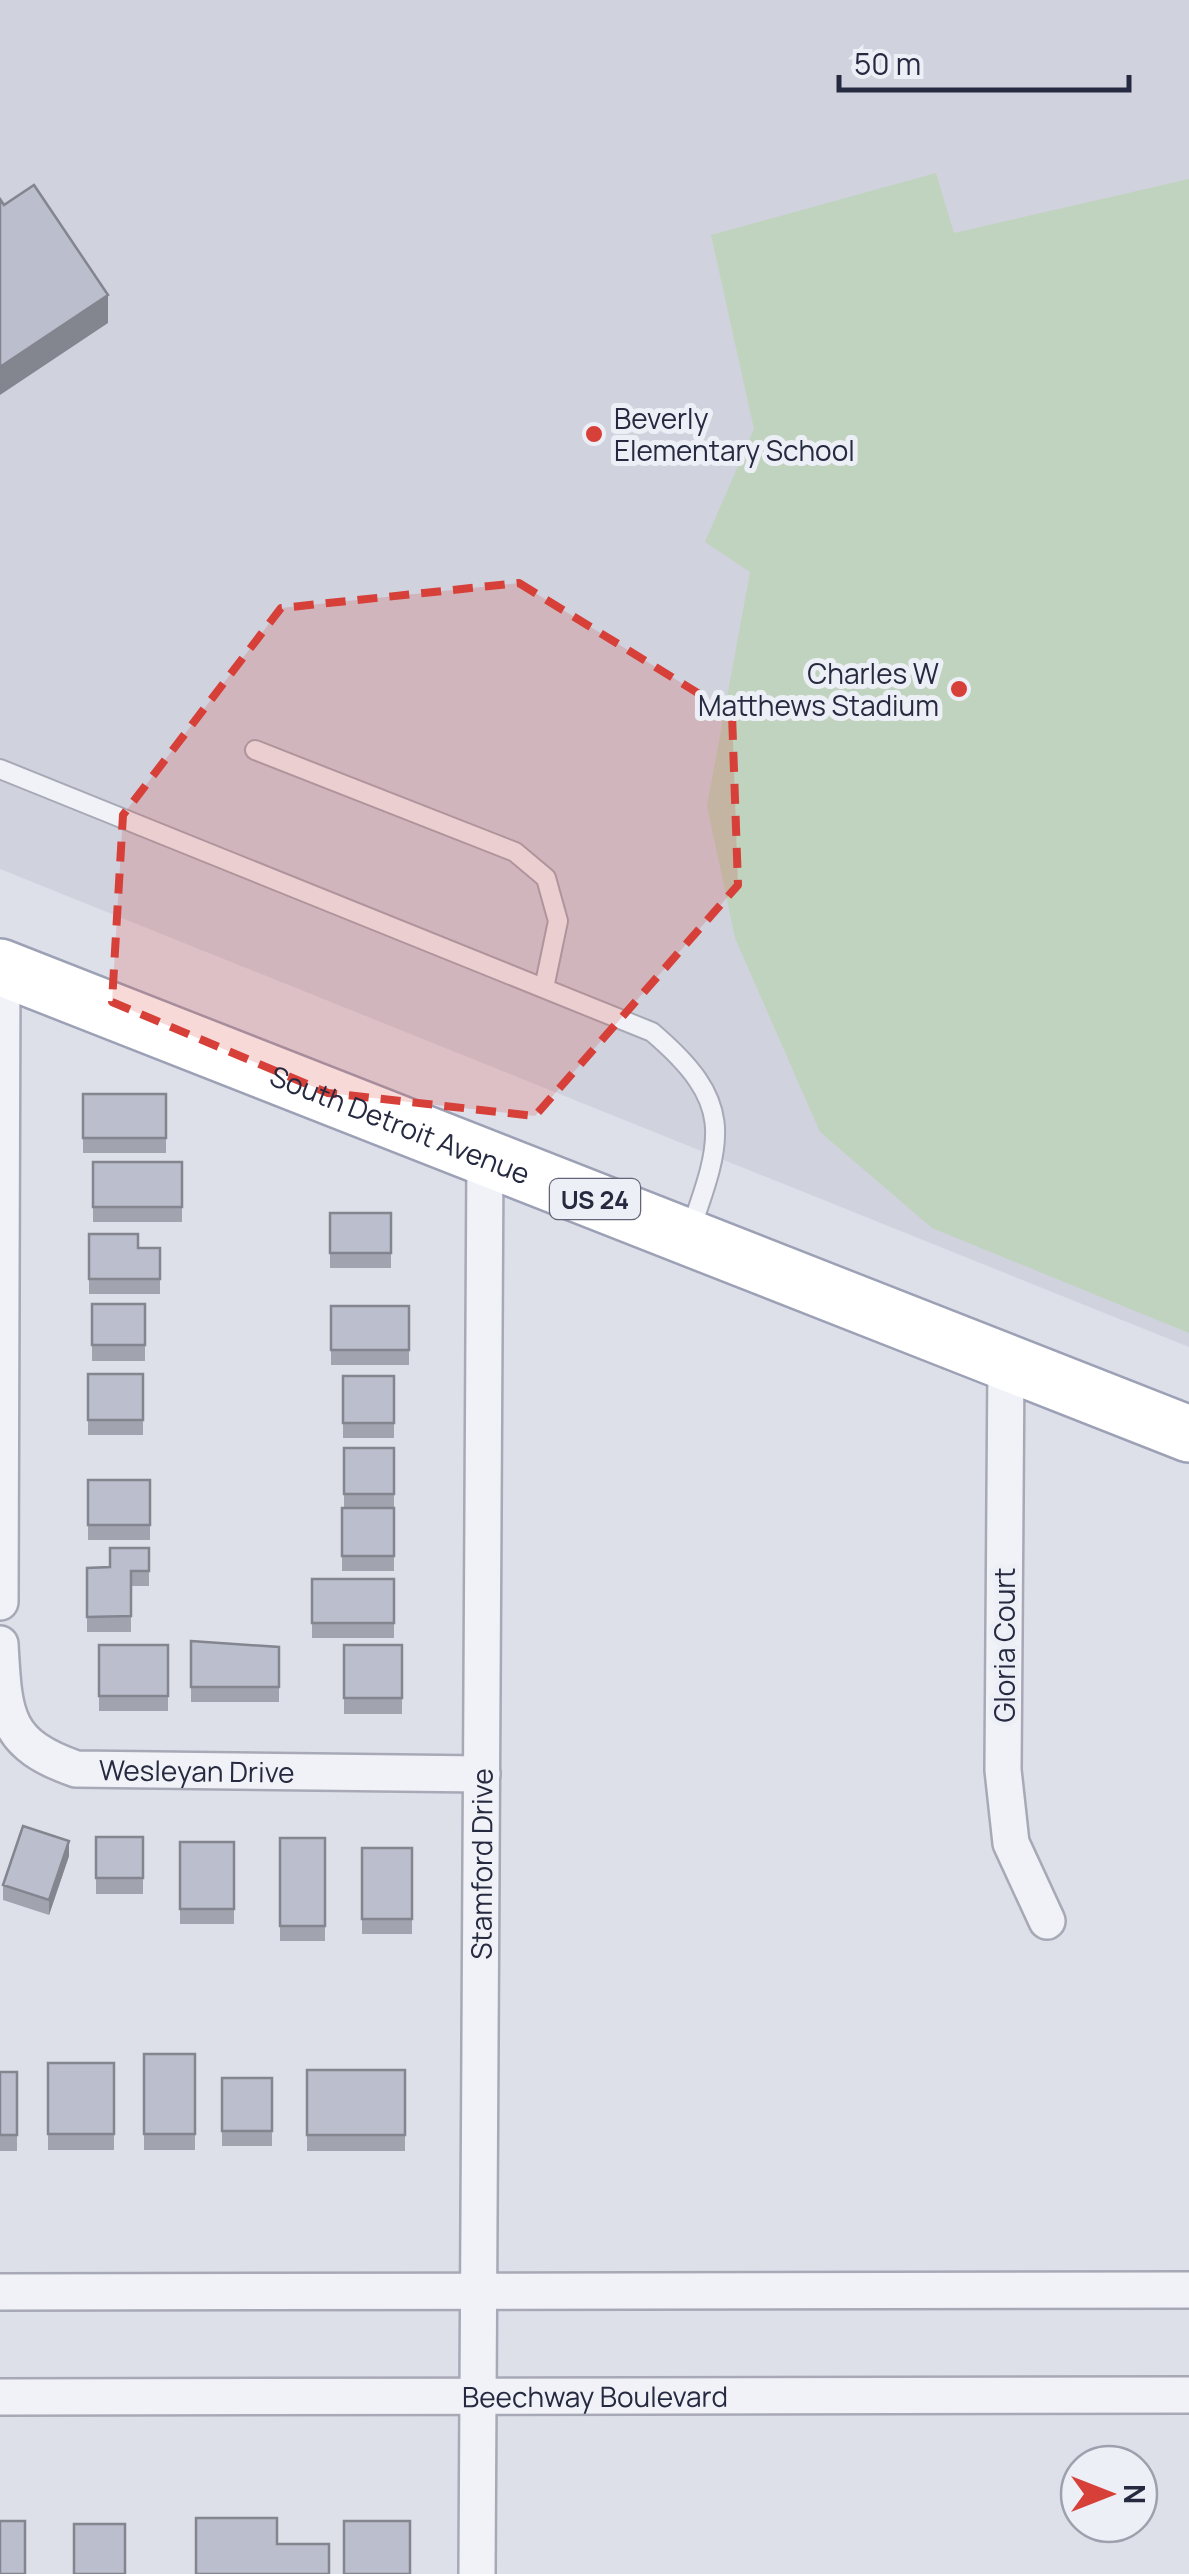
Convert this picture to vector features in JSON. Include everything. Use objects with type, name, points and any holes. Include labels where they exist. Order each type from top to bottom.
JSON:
[{"type":"main road","name":"South Detroit Avenue","points":[[1,968],[1189,1434]]},
{"type":"street","points":[[0,1602],[1,968]]},
{"type":"street","name":"Stamford Drive","points":[[477,2574],[485,1156]]},
{"type":"street","name":"Gloria Court","points":[[1006,1362],[1003,1770],[1012,1843],[1047,1920]]},
{"type":"street","name":"Wesleyan Drive","points":[[0,1644],[2,1691],[12,1729],[41,1757],[76,1769],[482,1774]]},
{"type":"street","points":[[0,2292],[1189,2290]]},
{"type":"street","name":"Beechway Boulevard","points":[[0,2397],[1189,2396]]},
{"type":"lane","points":[[255,750],[515,852],[546,878],[558,920],[544,988]]},
{"type":"lane","points":[[0,769],[652,1032],[686,1060],[712,1098],[715,1161],[688,1236]]},
{"type":"highlighted area","points":[[519,583],[732,714],[738,885],[535,1116],[328,1093],[112,1002],[123,815],[281,608]]},
{"type":"shaded area","name":"Beverly Elementary School","points":[[0,0],[1189,0],[1189,1347],[0,869]]},
{"type":"green space","name":"Charles W Matthews Stadium","points":[[936,173],[954,233],[1189,179],[1189,1333],[932,1228],[820,1132],[735,938],[707,806],[750,572],[705,542],[754,429],[711,235]]},
{"type":"building","points":[[34,185],[108,295],[0,367],[0,199],[4,205]]},
{"type":"building","points":[[83,1094],[166,1094],[166,1138],[83,1138]]},
{"type":"building","points":[[93,1162],[182,1162],[182,1207],[93,1207]]},
{"type":"building","points":[[330,1213],[391,1213],[391,1253],[330,1253]]},
{"type":"building","points":[[89,1234],[138,1234],[138,1248],[160,1248],[160,1279],[89,1279]]},
{"type":"building","points":[[92,1304],[145,1304],[145,1345],[92,1345]]},
{"type":"building","points":[[331,1306],[409,1306],[409,1350],[331,1350]]},
{"type":"building","points":[[88,1374],[143,1374],[143,1420],[88,1420]]},
{"type":"building","points":[[343,1376],[394,1376],[394,1423],[343,1423]]},
{"type":"building","points":[[344,1448],[394,1448],[394,1494],[344,1494]]},
{"type":"building","points":[[88,1480],[150,1480],[150,1525],[88,1525]]},
{"type":"building","points":[[342,1508],[394,1508],[394,1556],[342,1556]]},
{"type":"building","points":[[110,1548],[149,1548],[149,1571],[131,1571],[131,1616],[87,1617],[87,1568],[110,1567]]},
{"type":"building","points":[[312,1579],[394,1579],[394,1623],[312,1623]]},
{"type":"building","points":[[191,1641],[279,1647],[279,1687],[191,1687]]},
{"type":"building","points":[[99,1645],[168,1645],[168,1696],[99,1696]]},
{"type":"building","points":[[344,1645],[402,1645],[402,1698],[344,1698]]},
{"type":"building","points":[[23,1826],[69,1841],[49,1900],[3,1885]]},
{"type":"building","points":[[96,1837],[143,1837],[143,1878],[96,1878]]},
{"type":"building","points":[[280,1838],[325,1838],[325,1926],[280,1926]]},
{"type":"building","points":[[180,1842],[234,1842],[234,1909],[180,1909]]},
{"type":"building","points":[[362,1848],[412,1848],[412,1919],[362,1919]]},
{"type":"building","points":[[144,2054],[195,2054],[195,2134],[144,2134]]},
{"type":"building","points":[[48,2063],[114,2063],[114,2134],[48,2134]]},
{"type":"building","points":[[307,2070],[405,2070],[405,2135],[307,2135]]},
{"type":"building","points":[[0,2072],[17,2072],[17,2135],[0,2135]]},
{"type":"building","points":[[222,2078],[272,2078],[272,2131],[222,2131]]},
{"type":"building","points":[[196,2518],[277,2518],[277,2544],[329,2544],[329,2574],[196,2574]]},
{"type":"building","points":[[0,2521],[25,2521],[25,2574],[0,2574]]},
{"type":"building","points":[[344,2521],[410,2521],[410,2574],[344,2574]]},
{"type":"building","points":[[74,2524],[125,2524],[125,2574],[74,2574]]},
{"type":"place","name":"Beverly Elementary School","points":[[594,434]]},
{"type":"place","name":"Charles W Matthews Stadium","points":[[959,689]]}]
